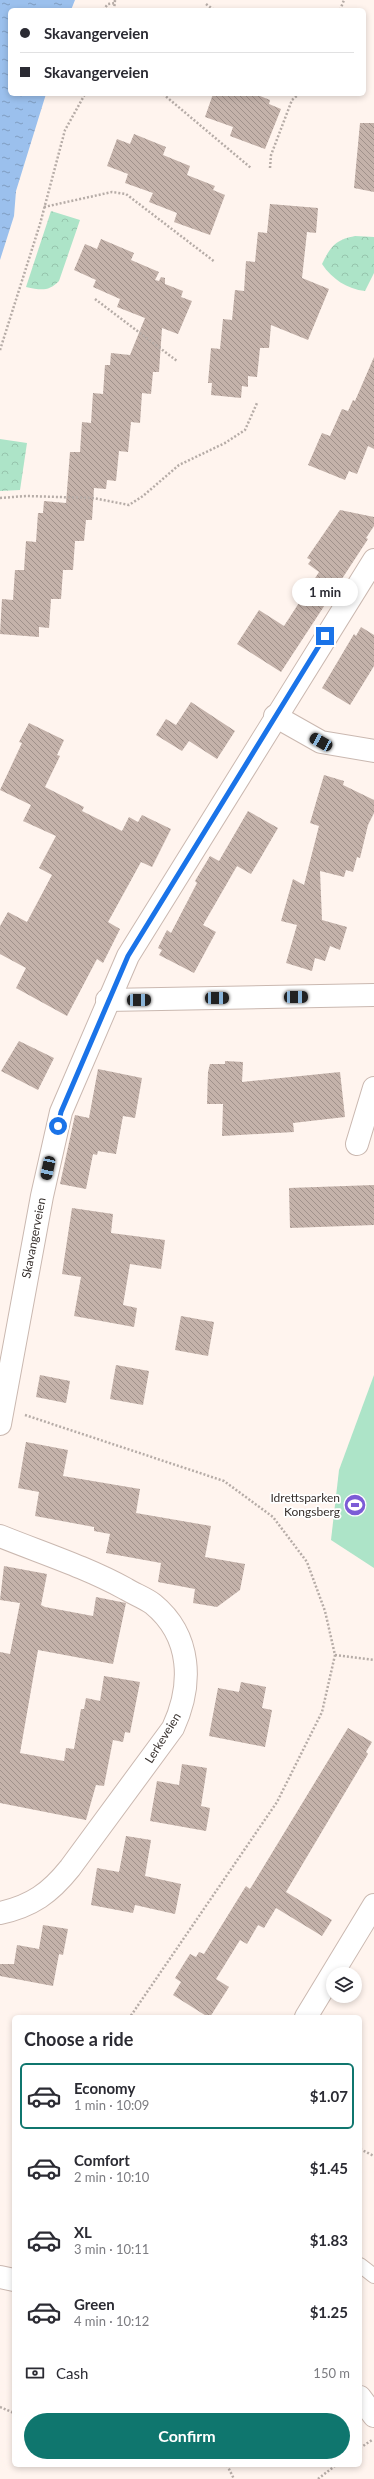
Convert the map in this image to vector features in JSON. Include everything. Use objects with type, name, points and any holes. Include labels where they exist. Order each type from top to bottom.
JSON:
[{"type":"street","name":"Skavangerveien","points":[[1,1416],[42,1196],[61,1112],[107,1000],[128,956],[275,716],[374,560]]},
{"type":"street","points":[[275,716],[321,742],[374,750]]},
{"type":"street","points":[[107,1000],[374,995]]},
{"type":"street","points":[[357,1144],[374,1088]]},
{"type":"street","name":"Lerkeveien","points":[[0,1536],[103,1577],[153,1603],[173,1626],[186,1658],[186,1680],[182,1707],[173,1728],[70,1868],[52,1889],[19,1909],[0,1913]]},
{"type":"street","points":[[307,2015],[374,1905]]},
{"type":"street","points":[[0,2278],[12,2280]]},
{"type":"street","points":[[362,2400],[374,2416]]},
{"type":"lane","points":[[362,2267],[374,2276]]},
{"type":"path","points":[[105,8],[108,4],[115,1]]},
{"type":"path","points":[[206,4],[211,8]]},
{"type":"path","points":[[0,350],[44,207],[65,130],[83,96]]},
{"type":"path","points":[[165,96],[251,168]]},
{"type":"path","points":[[270,168],[271,155],[292,100],[297,96]]},
{"type":"path","points":[[44,207],[112,192],[126,194],[215,262]]},
{"type":"path","points":[[95,299],[177,361]]},
{"type":"path","points":[[0,498],[26,496],[93,498],[129,505],[143,496],[179,465],[225,443],[245,430],[257,403]]},
{"type":"path","points":[[1,1416],[65,1427],[224,1481],[273,1517],[307,1562],[325,1611],[335,1655],[322,1712],[277,1802],[164,1964],[131,2015]]},
{"type":"path","points":[[335,1655],[374,1660]]},
{"type":"path","points":[[362,2150],[374,2156]]},
{"type":"path","points":[[0,2407],[12,2412]]},
{"type":"path","points":[[362,2447],[374,2438]]},
{"type":"path","points":[[228,2467],[234,2479]]},
{"type":"path","points":[[318,2479],[333,2467]]},
{"type":"green space","points":[[51,211],[80,220],[59,281],[48,289],[26,287]]},
{"type":"green space","points":[[355,236],[374,237],[374,273],[365,291],[346,286],[335,279],[322,264],[334,245]]},
{"type":"green space","points":[[0,439],[27,443],[20,490],[0,491]]},
{"type":"green space","name":"Idrettsparken Kongsberg","points":[[374,1375],[374,1568],[331,1540],[339,1470]]},
{"type":"water","points":[[0,0],[75,0],[72,8],[8,8],[8,96],[45,96],[16,191],[14,216],[0,260]]},
{"type":"building","points":[[212,96],[260,96],[270,100],[269,104],[281,109],[265,149],[230,136],[233,127],[205,117]]},
{"type":"building","points":[[360,123],[374,123],[374,192],[354,188]]},
{"type":"building","points":[[134,134],[166,147],[163,155],[190,166],[187,175],[215,186],[213,190],[225,195],[210,235],[174,222],[177,213],[149,202],[153,193],[125,183],[128,174],[107,166],[117,139],[130,144]]},
{"type":"building","points":[[270,204],[318,208],[316,233],[307,232],[302,278],[329,289],[308,340],[271,325],[269,348],[260,348],[257,377],[248,376],[248,387],[242,386],[241,398],[211,395],[212,383],[208,383],[211,348],[220,349],[223,319],[232,320],[235,290],[244,291],[246,261],[255,262],[258,232],[267,233]]},
{"type":"building","points":[[101,239],[134,253],[131,260],[159,272],[155,280],[159,281],[161,277],[165,278],[165,284],[183,291],[181,297],[192,301],[178,334],[162,328],[159,372],[153,372],[151,394],[142,393],[140,423],[131,422],[128,452],[119,451],[116,481],[107,480],[106,489],[94,488],[92,520],[86,520],[84,541],[75,541],[73,570],[63,570],[61,599],[51,599],[49,628],[39,627],[39,637],[0,634],[2,599],[13,600],[15,570],[24,570],[26,541],[36,542],[38,513],[43,513],[44,501],[66,503],[70,452],[80,452],[82,422],[91,423],[93,393],[103,394],[105,365],[110,365],[111,353],[130,355],[145,318],[117,307],[120,299],[93,287],[96,280],[74,270],[85,244],[97,249]]},
{"type":"building","points":[[374,357],[374,449],[368,446],[357,474],[349,471],[345,480],[308,465],[322,433],[330,436],[342,409],[348,411],[353,400],[355,401]]},
{"type":"building","points":[[340,510],[374,517],[374,526],[366,538],[368,539],[281,672],[237,644],[259,610],[284,626],[319,572],[308,564],[311,560],[307,558]]},
{"type":"building","points":[[361,627],[374,635],[374,666],[350,705],[322,688],[354,634],[356,636]]},
{"type":"building","points":[[191,702],[235,731],[217,759],[189,741],[182,751],[156,735],[166,719],[176,725]]},
{"type":"building","points":[[29,723],[64,740],[57,755],[60,756],[45,787],[84,807],[82,811],[122,831],[129,817],[138,822],[142,815],[171,829],[152,867],[141,862],[108,922],[120,929],[103,963],[97,959],[67,1016],[16,988],[26,968],[0,954],[0,926],[8,912],[27,922],[52,875],[39,868],[56,836],[23,821],[31,805],[0,790],[22,743],[19,742]]},
{"type":"building","points":[[324,775],[344,781],[343,785],[374,800],[374,813],[368,825],[360,858],[357,857],[353,872],[346,870],[344,877],[320,871],[322,920],[347,927],[340,950],[330,946],[325,961],[315,958],[312,971],[286,963],[297,925],[281,921],[293,879],[304,885],[319,826],[310,823]]},
{"type":"building","points":[[248,811],[278,828],[251,874],[237,866],[203,925],[216,932],[194,973],[159,955],[162,950],[158,948],[167,930],[171,933],[197,883],[195,881],[210,856],[219,861]]},
{"type":"building","points":[[19,1041],[54,1058],[38,1090],[1,1071]]},
{"type":"building","points":[[225,1061],[243,1062],[242,1082],[340,1072],[345,1117],[293,1123],[294,1132],[222,1136],[223,1104],[207,1104],[208,1072],[210,1064],[225,1064]]},
{"type":"building","points":[[98,1069],[142,1078],[135,1118],[123,1116],[116,1154],[98,1151],[97,1155],[93,1154],[86,1189],[60,1184],[75,1115],[89,1118]]},
{"type":"building","points":[[374,1185],[374,1225],[290,1228],[289,1188]]},
{"type":"building","points":[[72,1208],[113,1214],[111,1233],[165,1240],[161,1269],[130,1264],[123,1305],[137,1308],[134,1327],[74,1316],[81,1277],[62,1274]]},
{"type":"building","points":[[181,1316],[214,1322],[208,1356],[175,1350]]},
{"type":"building","points":[[116,1365],[149,1371],[143,1405],[110,1399]]},
{"type":"building","points":[[40,1375],[70,1381],[66,1403],[36,1397]]},
{"type":"building","points":[[26,1442],[68,1450],[63,1476],[140,1489],[136,1513],[211,1526],[205,1557],[245,1564],[240,1590],[217,1607],[193,1603],[195,1589],[158,1582],[161,1563],[106,1553],[110,1534],[94,1531],[94,1527],[35,1516],[39,1492],[18,1488]]},
{"type":"building","points":[[4,1566],[47,1574],[41,1605],[45,1607],[93,1616],[96,1597],[126,1603],[113,1664],[38,1650],[20,1753],[64,1761],[66,1748],[74,1749],[81,1709],[84,1709],[86,1698],[100,1701],[104,1676],[140,1682],[130,1733],[125,1732],[123,1742],[113,1740],[104,1786],[96,1785],[86,1820],[0,1803],[0,1652],[10,1654],[20,1603],[0,1600]]},
{"type":"building","points":[[241,1682],[266,1687],[262,1708],[272,1710],[265,1747],[209,1736],[218,1688],[239,1692]]},
{"type":"building","points":[[348,1728],[372,1742],[366,1752],[368,1754],[286,1892],[332,1920],[322,1936],[276,1908],[264,1928],[258,1925],[247,1944],[240,1940],[216,1979],[229,1987],[211,2015],[205,2015],[173,1995],[181,1982],[175,1978],[190,1954],[196,1957],[199,1952],[204,1954],[246,1886],[250,1889]]},
{"type":"building","points":[[182,1764],[207,1768],[201,1806],[210,1808],[206,1831],[150,1821],[157,1781],[179,1785]]},
{"type":"building","points":[[126,1836],[151,1840],[145,1876],[181,1884],[175,1914],[135,1905],[133,1913],[91,1905],[97,1868],[119,1872]]},
{"type":"building","points":[[43,1925],[68,1929],[63,1955],[59,1954],[53,1986],[0,1976],[0,1964],[14,1964],[17,1945],[39,1949]]},
{"type":"place","name":"Idrettsparken Kongsberg","points":[[355,1505]]},
{"type":"route","points":[[58,1126],[61,1112],[107,1000],[128,956],[325,636]]}]
